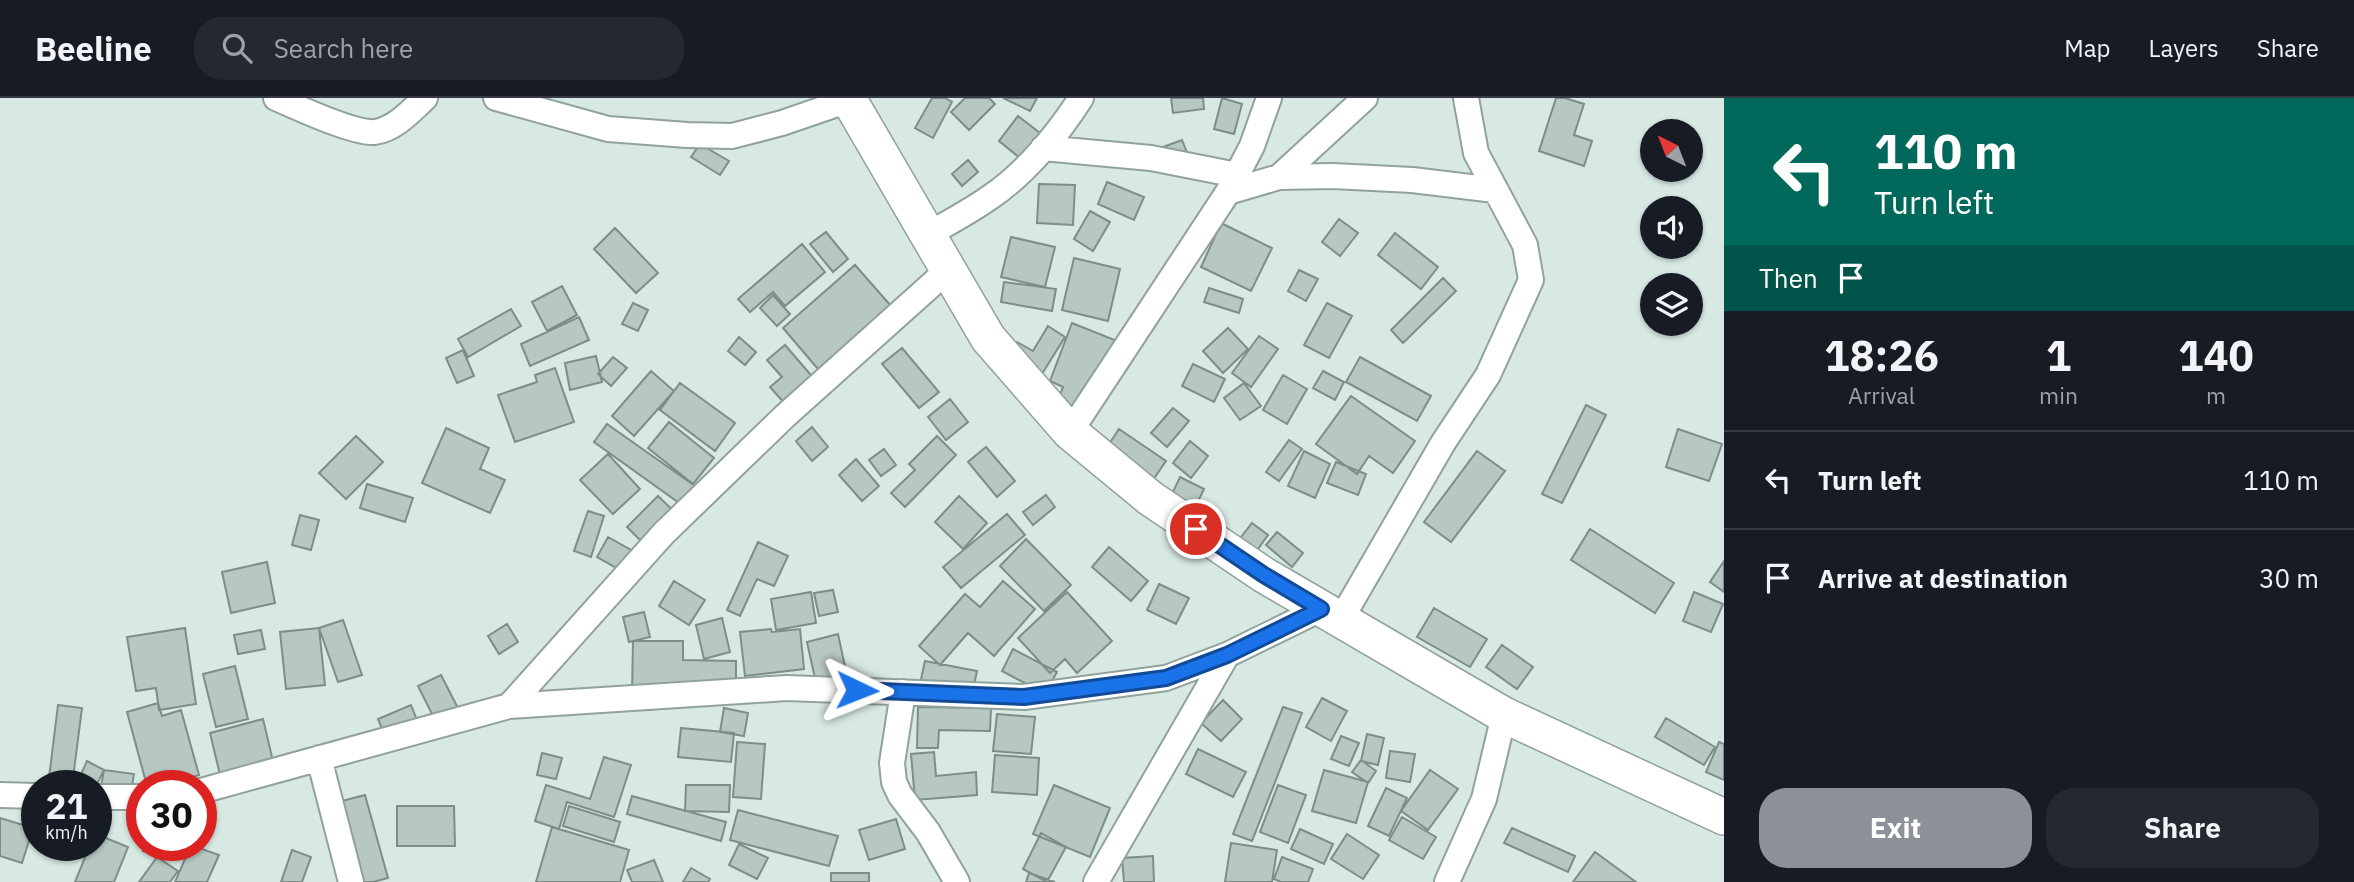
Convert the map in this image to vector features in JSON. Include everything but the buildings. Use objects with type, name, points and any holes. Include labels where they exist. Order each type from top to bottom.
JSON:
[{"type":"main road","points":[[849,99],[988,338],[1070,432],[1150,498],[1264,575],[1503,715],[1724,817]]},
{"type":"street","points":[[276,98],[350,127],[375,132],[400,121],[425,98]]},
{"type":"street","points":[[496,98],[608,129],[721,136],[733,136],[782,123],[849,99]]},
{"type":"street","points":[[927,235],[990,198],[1043,148],[1065,123],[1081,98]]},
{"type":"street","points":[[1070,432],[1233,183],[1252,146],[1269,98]]},
{"type":"street","points":[[1279,177],[1365,98]]},
{"type":"street","points":[[217,787],[509,706],[787,688],[1024,697],[1166,678],[1331,615],[1488,375],[1531,280],[1525,245],[1476,153],[1466,98]]},
{"type":"street","points":[[1043,148],[1152,158],[1233,183],[1279,177],[1334,176],[1412,180],[1495,190]]},
{"type":"street","points":[[509,706],[664,533],[785,416],[949,269]]},
{"type":"street","points":[[1096,882],[1227,655]]},
{"type":"street","points":[[904,692],[892,763],[894,782],[928,832],[957,882]]},
{"type":"street","points":[[1447,882],[1484,799],[1503,715]]},
{"type":"street","points":[[319,758],[351,882]]},
{"type":"street","points":[[0,795],[21,796]]},
{"type":"route","points":[[857,690],[1024,697],[1166,678],[1227,655],[1321,609],[1196,529]]}]
